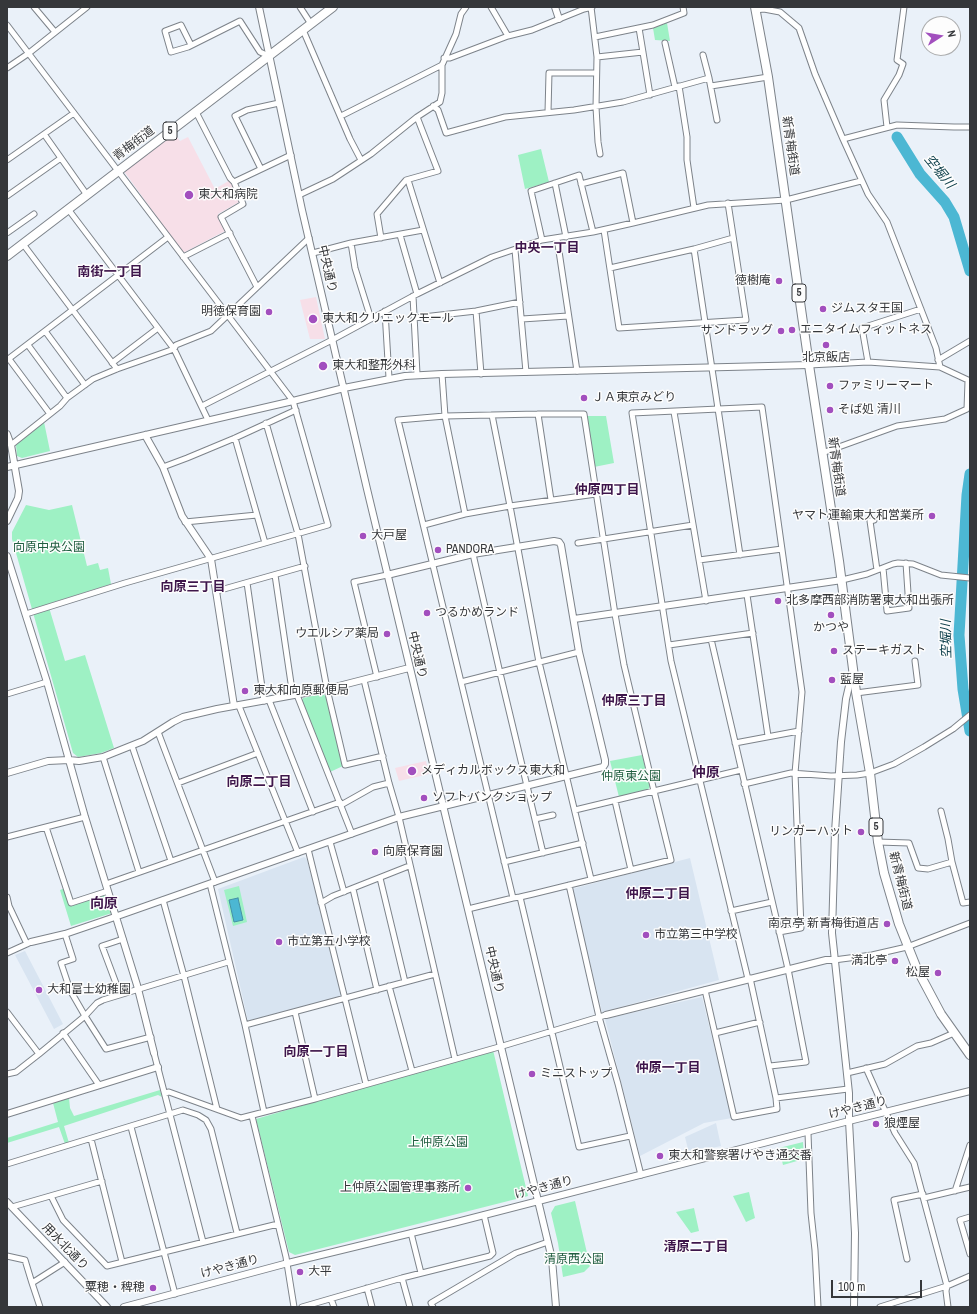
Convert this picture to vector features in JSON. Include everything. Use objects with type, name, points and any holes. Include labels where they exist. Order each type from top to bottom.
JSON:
[{"type":"main road","name":"青梅街道","points":[[7,256],[333,7]]},
{"type":"main road","name":"新青梅街道","points":[[755,8],[768,77],[808,365],[842,580],[856,693],[870,773],[878,842],[888,889],[907,947],[927,990],[941,1014],[970,1055]]},
{"type":"street","points":[[34,7],[55,32]]},
{"type":"street","points":[[76,7],[80,12]]},
{"type":"street","points":[[7,68],[29,53],[87,7]]},
{"type":"street","name":"中央通り","points":[[259,7],[332,340],[409,668],[552,1259],[556,1307]]},
{"type":"street","points":[[300,7],[311,24]]},
{"type":"street","points":[[299,195],[333,180],[371,154],[417,117],[440,102],[442,98],[442,65],[456,34],[461,14],[466,7]]},
{"type":"street","points":[[491,7],[508,36]]},
{"type":"street","points":[[555,7],[559,19]]},
{"type":"street","points":[[444,58],[450,58],[508,36],[532,30],[584,8],[591,7],[597,57],[596,107],[600,154]]},
{"type":"street","points":[[595,37],[653,25],[684,13],[683,7]]},
{"type":"street","points":[[887,127],[884,100],[900,75],[903,64],[897,60],[904,7]]},
{"type":"street","points":[[755,8],[780,12],[799,28],[815,74],[861,181],[868,194],[888,222],[936,348],[940,367]]},
{"type":"street","points":[[191,45],[181,25],[165,31],[172,52],[191,45],[240,21],[260,52],[269,56]]},
{"type":"street","points":[[7,24],[293,401],[328,524],[298,534],[125,583],[26,614]]},
{"type":"street","points":[[639,28],[650,95]]},
{"type":"street","points":[[303,30],[361,160]]},
{"type":"street","points":[[665,43],[677,87],[687,137],[687,160],[694,208]]},
{"type":"street","points":[[597,57],[643,52]]},
{"type":"street","points":[[703,55],[711,86],[717,120]]},
{"type":"street","points":[[341,116],[442,65]]},
{"type":"street","points":[[548,112],[549,73],[596,73]]},
{"type":"street","points":[[711,86],[768,77]]},
{"type":"street","points":[[433,106],[438,110],[446,133],[505,117],[596,107],[623,102],[709,78]]},
{"type":"street","points":[[260,169],[235,116],[247,110],[279,103]]},
{"type":"street","points":[[196,112],[230,178],[234,182],[243,204],[222,216],[257,287]]},
{"type":"street","points":[[7,160],[74,113]]},
{"type":"street","points":[[381,238],[377,214],[408,180],[438,171],[417,117]]},
{"type":"street","points":[[843,139],[897,125],[970,127]]},
{"type":"street","points":[[44,134],[87,194]]},
{"type":"street","points":[[234,182],[291,155]]},
{"type":"street","points":[[7,196],[61,158]]},
{"type":"street","points":[[581,184],[623,173],[633,224]]},
{"type":"street","points":[[542,240],[531,191],[579,175],[594,232]]},
{"type":"street","points":[[408,180],[440,283]]},
{"type":"street","points":[[202,406],[332,340],[415,295],[492,257],[542,240],[633,224],[708,204],[786,200],[861,181]]},
{"type":"street","points":[[554,183],[566,236]]},
{"type":"street","points":[[604,230],[619,328],[706,324],[746,320],[728,203]]},
{"type":"street","points":[[68,209],[174,348],[208,420]]},
{"type":"street","points":[[7,232],[34,214]]},
{"type":"street","points":[[312,254],[350,243],[424,230]]},
{"type":"street","points":[[183,257],[230,233]]},
{"type":"street","points":[[400,234],[415,295],[414,318],[417,374]]},
{"type":"street","points":[[50,414],[8,359],[168,237]]},
{"type":"street","points":[[11,445],[93,379],[174,348],[176,345],[211,331],[309,238]]},
{"type":"street","points":[[557,238],[577,371]]},
{"type":"street","points":[[610,268],[694,249],[733,238]]},
{"type":"street","points":[[350,243],[355,268],[371,319]]},
{"type":"street","points":[[23,244],[117,369]]},
{"type":"street","points":[[694,249],[740,555]]},
{"type":"street","points":[[515,250],[526,372]]},
{"type":"street","points":[[414,318],[476,311],[520,302]]},
{"type":"street","points":[[868,362],[862,328],[920,309]]},
{"type":"street","points":[[385,311],[389,378]]},
{"type":"street","points":[[476,311],[481,374]]},
{"type":"street","points":[[522,319],[568,316]]},
{"type":"street","points":[[112,363],[158,328]]},
{"type":"street","points":[[45,331],[85,385]]},
{"type":"street","points":[[938,360],[970,341]]},
{"type":"street","points":[[28,345],[68,398]]},
{"type":"street","points":[[7,467],[344,388],[389,378],[417,374],[481,374],[713,368],[868,362],[940,367],[969,381],[966,409],[945,419],[897,426],[822,453]]},
{"type":"street","points":[[442,374],[445,416],[465,514]]},
{"type":"street","points":[[705,990],[734,1117],[777,1108],[770,1066],[760,1022],[731,911],[671,661],[632,413],[762,407],[802,692],[795,773],[801,928],[779,932]]},
{"type":"street","points":[[163,467],[235,438],[296,410]]},
{"type":"street","points":[[674,412],[706,601]]},
{"type":"street","points":[[538,414],[551,500]]},
{"type":"street","points":[[468,909],[671,860],[624,665],[584,414],[445,416],[398,420],[513,898]]},
{"type":"street","points":[[492,415],[539,662],[591,879]]},
{"type":"street","points":[[266,423],[298,534],[326,689],[345,765],[383,756]]},
{"type":"street","points":[[7,434],[11,445],[18,491],[18,498],[7,521]]},
{"type":"street","points":[[146,435],[163,467],[185,522],[211,559],[237,706],[258,753],[298,853]]},
{"type":"street","points":[[235,438],[265,543]]},
{"type":"street","points":[[424,525],[465,514],[596,494]]},
{"type":"street","points":[[185,522],[257,515]]},
{"type":"street","points":[[874,520],[870,521],[875,540],[887,611],[909,608],[906,563]]},
{"type":"street","points":[[578,543],[693,525]]},
{"type":"street","points":[[7,954],[29,943],[64,934],[116,917],[399,817],[600,769],[605,764],[579,652],[561,545],[559,542],[554,541],[517,546],[473,554],[354,582],[377,677]]},
{"type":"street","points":[[699,560],[782,549]]},
{"type":"street","points":[[473,554],[543,853]]},
{"type":"street","points":[[7,556],[47,682],[85,817],[138,990],[203,1242]]},
{"type":"street","points":[[574,619],[851,579],[893,564],[906,563],[923,567],[941,575],[970,578]]},
{"type":"street","points":[[217,591],[305,566]]},
{"type":"street","points":[[275,575],[292,690],[296,695],[352,834]]},
{"type":"street","points":[[247,583],[267,700],[312,812]]},
{"type":"street","points":[[747,595],[768,736]]},
{"type":"street","points":[[668,645],[753,633]]},
{"type":"street","points":[[711,639],[734,743],[788,969],[806,1062],[770,1066]]},
{"type":"street","points":[[461,682],[579,652]]},
{"type":"street","points":[[856,693],[918,685],[915,660]]},
{"type":"street","points":[[7,773],[48,761],[79,761],[103,757],[132,746],[183,717],[326,689],[409,668]]},
{"type":"street","points":[[853,670],[846,699],[839,775],[835,832],[832,933],[847,1072],[854,1233],[854,1307]]},
{"type":"street","points":[[364,680],[389,783],[399,817],[409,866],[455,1059]]},
{"type":"street","points":[[7,694],[47,682]]},
{"type":"street","points":[[744,784],[791,773],[831,776],[870,773],[894,764],[924,747],[958,725],[970,715]]},
{"type":"street","points":[[734,743],[799,730]]},
{"type":"street","points":[[158,732],[204,850],[213,883],[228,962],[264,1112]]},
{"type":"street","points":[[132,746],[171,861]]},
{"type":"street","points":[[178,783],[258,753]]},
{"type":"street","points":[[103,757],[139,872]]},
{"type":"street","points":[[575,810],[741,770]]},
{"type":"street","points":[[46,827],[71,902],[139,872],[285,821],[340,804],[373,787],[389,783]]},
{"type":"street","points":[[615,801],[631,870]]},
{"type":"street","points":[[941,811],[962,903],[970,902]]},
{"type":"street","points":[[535,819],[553,815]]},
{"type":"street","points":[[7,837],[85,817]]},
{"type":"street","points":[[330,842],[344,892]]},
{"type":"street","points":[[878,842],[909,843],[918,868],[928,869],[952,862]]},
{"type":"street","points":[[504,862],[583,843]]},
{"type":"street","points":[[308,849],[366,1084]]},
{"type":"street","points":[[321,903],[344,892],[409,866]]},
{"type":"street","points":[[380,878],[405,982]]},
{"type":"street","points":[[569,885],[599,1017],[641,1175]]},
{"type":"street","points":[[353,889],[377,990]]},
{"type":"street","points":[[7,897],[9,906],[29,943]]},
{"type":"street","points":[[520,897],[579,1147],[630,1136]]},
{"type":"street","points":[[163,900],[184,976],[217,1109]]},
{"type":"street","points":[[731,911],[772,902]]},
{"type":"street","points":[[165,1093],[169,1092],[241,1118],[252,1116],[551,1032],[606,1015],[826,960],[872,955],[907,947],[970,923]]},
{"type":"street","points":[[64,934],[73,958],[61,963],[70,990],[106,1049],[150,1037]]},
{"type":"street","points":[[120,994],[102,946],[123,940]]},
{"type":"street","points":[[7,1074],[16,1072],[39,1054],[85,1016],[97,1003],[120,994],[138,990],[228,962]]},
{"type":"street","points":[[244,1025],[435,974]]},
{"type":"street","points":[[390,986],[412,1071]]},
{"type":"street","points":[[7,1012],[39,1054]]},
{"type":"street","points":[[295,1012],[315,1099]]},
{"type":"street","points":[[715,1033],[760,1022]]},
{"type":"street","points":[[63,1033],[99,1085]]},
{"type":"street","points":[[847,1072],[884,1064],[917,1046],[931,1043],[954,1033]]},
{"type":"street","points":[[7,1114],[158,1067]]},
{"type":"street","points":[[866,1068],[895,1132],[914,1163],[947,1286],[946,1291],[948,1307]]},
{"type":"street","points":[[776,1098],[848,1089]]},
{"type":"street","name":"けやき通り","points":[[124,1307],[288,1263],[484,1215],[970,1091]]},
{"type":"street","points":[[7,1164],[132,1127],[183,1110],[198,1115],[206,1120],[211,1128],[237,1234]]},
{"type":"street","points":[[252,1116],[288,1263],[294,1307]]},
{"type":"street","points":[[132,1127],[175,1294]]},
{"type":"street","points":[[808,1133],[811,1213],[815,1250],[818,1307]]},
{"type":"street","points":[[91,1139],[122,1262]]},
{"type":"street","points":[[955,1191],[970,1145]]},
{"type":"street","points":[[12,1207],[102,1181]]},
{"type":"street","points":[[907,1259],[894,1200],[955,1191],[970,1187]]},
{"type":"street","points":[[51,1196],[63,1220],[107,1266],[278,1224]]},
{"type":"street","name":"用水北通り","points":[[7,1202],[107,1307]]},
{"type":"street","points":[[302,1307],[402,1278],[490,1256],[493,1253],[484,1215]]},
{"type":"street","points":[[970,1217],[960,1220],[970,1254]]},
{"type":"street","points":[[411,1233],[421,1273]]},
{"type":"street","points":[[433,1307],[431,1303],[516,1252],[548,1242]]},
{"type":"street","points":[[7,1256],[25,1260],[40,1307]]},
{"type":"street","points":[[32,1283],[65,1262]]},
{"type":"street","points":[[880,1307],[947,1286],[970,1276]]},
{"type":"street","points":[[402,1278],[410,1307]]},
{"type":"street","points":[[367,1288],[372,1307]]},
{"type":"street","points":[[331,1299],[334,1307]]},
{"type":"shaded area","name":"東大和病院","points":[[174,133],[180,141],[188,137],[215,189],[230,180],[241,201],[218,214],[227,230],[183,253],[123,170]]},
{"type":"shaded area","name":"東大和クリニックモール","points":[[316,297],[325,339],[310,339],[300,300]]},
{"type":"shaded area","name":"メディカルボックス東大和","points":[[426,761],[429,774],[399,781],[395,768]]},
{"type":"shaded area","name":"市立第五小学校","points":[[304,857],[307,859],[342,996],[248,1021],[218,889]]},
{"type":"shaded area","name":"市立第三中学校","points":[[690,858],[719,980],[602,1012],[572,889]]},
{"type":"shaded area","name":"大和富士幼稚園","points":[[25,951],[63,1024],[54,1029],[15,955]]},
{"type":"shaded area","points":[[702,997],[732,1118],[704,1123],[640,1156],[605,1019]]},
{"type":"shaded area","points":[[716,1123],[721,1146],[689,1153],[685,1137]]},
{"type":"green space","points":[[667,23],[670,41],[655,40],[653,28]]},
{"type":"green space","points":[[541,149],[549,182],[525,189],[518,155]]},
{"type":"green space","points":[[586,416],[606,416],[614,463],[594,467]]},
{"type":"green space","points":[[44,422],[50,451],[22,458],[17,456],[16,445]]},
{"type":"green space","name":"向原中央公園","points":[[26,505],[49,510],[72,505],[87,566],[98,563],[100,570],[108,568],[111,584],[48,604],[65,661],[85,655],[114,748],[101,753],[78,757],[73,753],[12,539],[12,532]]},
{"type":"green space","points":[[322,694],[326,696],[343,766],[330,772],[302,700],[303,698]]},
{"type":"green space","name":"仲原東公園","points":[[642,755],[650,786],[648,790],[619,797],[610,761]]},
{"type":"green space","points":[[239,886],[247,922],[233,926],[224,890]]},
{"type":"green space","points":[[65,888],[71,903],[105,893],[112,913],[71,926],[60,890]]},
{"type":"green space","name":"上仲原公園","points":[[493,1050],[528,1196],[295,1255],[289,1252],[256,1119]]},
{"type":"green space","points":[[160,1090],[162,1097],[158,1095],[64,1126],[69,1143],[65,1144],[59,1127],[7,1143],[7,1138],[58,1122],[53,1103],[69,1098],[70,1108],[74,1116]]},
{"type":"green space","points":[[803,1142],[804,1159],[783,1165],[779,1148]]},
{"type":"green space","points":[[749,1192],[755,1218],[746,1222],[733,1196]]},
{"type":"green space","name":"清原西公園","points":[[575,1201],[590,1266],[584,1272],[563,1277],[558,1243],[551,1213],[555,1206]]},
{"type":"green space","points":[[694,1208],[699,1231],[691,1233],[676,1212]]},
{"type":"water","points":[[238,898],[243,920],[234,922],[229,900]]},
{"type":"waterway","name":"空堀川","points":[[897,137],[920,174],[945,202],[954,217],[970,271]]},
{"type":"waterway","name":"空堀川","points":[[970,474],[967,495],[959,635],[963,689],[970,731]]},
{"type":"place","name":"東大和病院","points":[[189,195]]},
{"type":"place","name":"徳樹庵","points":[[779,281]]},
{"type":"place","name":"ジムスタ王国","points":[[823,309]]},
{"type":"place","name":"明徳保育園","points":[[269,312]]},
{"type":"place","name":"東大和クリニックモール","points":[[313,319]]},
{"type":"place","name":"エニタイムフィットネス","points":[[792,330]]},
{"type":"place","name":"サンドラッグ","points":[[781,331]]},
{"type":"place","name":"北京飯店","points":[[826,345]]},
{"type":"place","name":"東大和整形外科","points":[[323,366]]},
{"type":"place","name":"ファミリーマート","points":[[830,386]]},
{"type":"place","name":"ＪＡ東京みどり","points":[[584,398]]},
{"type":"place","name":"そば処 清川","points":[[830,410]]},
{"type":"place","name":"ヤマト運輸東大和営業所","points":[[932,516]]},
{"type":"place","name":"大戸屋","points":[[363,536]]},
{"type":"place","name":"PANDORA","points":[[438,550]]},
{"type":"place","name":"北多摩西部消防署東大和出張所","points":[[778,601]]},
{"type":"place","name":"つるかめランド","points":[[427,613]]},
{"type":"place","name":"かつや","points":[[831,615]]},
{"type":"place","name":"ウエルシア薬局","points":[[387,634]]},
{"type":"place","name":"ステーキガスト","points":[[834,651]]},
{"type":"place","name":"藍屋","points":[[832,680]]},
{"type":"place","name":"東大和向原郵便局","points":[[245,691]]},
{"type":"place","name":"メディカルボックス東大和","points":[[412,771]]},
{"type":"place","name":"ソフトバンクショップ","points":[[424,798]]},
{"type":"place","name":"リンガーハット","points":[[861,832]]},
{"type":"place","name":"向原保育園","points":[[375,852]]},
{"type":"place","name":"南京亭 新青梅街道店","points":[[887,924]]},
{"type":"place","name":"市立第三中学校","points":[[646,935]]},
{"type":"place","name":"市立第五小学校","points":[[279,942]]},
{"type":"place","name":"満北亭","points":[[895,961]]},
{"type":"place","name":"松屋","points":[[938,973]]},
{"type":"place","name":"大和富士幼稚園","points":[[39,990]]},
{"type":"place","name":"ミニストップ","points":[[532,1074]]},
{"type":"place","name":"狼煙屋","points":[[876,1124]]},
{"type":"place","name":"東大和警察署けやき通交番","points":[[660,1156]]},
{"type":"place","name":"上仲原公園管理事務所","points":[[468,1188]]},
{"type":"place","name":"大平","points":[[300,1272]]},
{"type":"place","name":"粟穂・稗穂","points":[[153,1288]]},
{"type":"district","name":"中央一丁目","points":[[547,249]]},
{"type":"district","name":"南街一丁目","points":[[110,273]]},
{"type":"district","name":"仲原四丁目","points":[[607,491]]},
{"type":"district","name":"向原三丁目","points":[[193,588]]},
{"type":"district","name":"仲原三丁目","points":[[634,702]]},
{"type":"district","name":"仲原","points":[[706,773]]},
{"type":"district","name":"向原二丁目","points":[[259,783]]},
{"type":"district","name":"仲原二丁目","points":[[658,895]]},
{"type":"district","name":"向原","points":[[104,904]]},
{"type":"district","name":"向原一丁目","points":[[316,1053]]},
{"type":"district","name":"仲原一丁目","points":[[668,1069]]},
{"type":"district","name":"清原二丁目","points":[[696,1248]]}]
